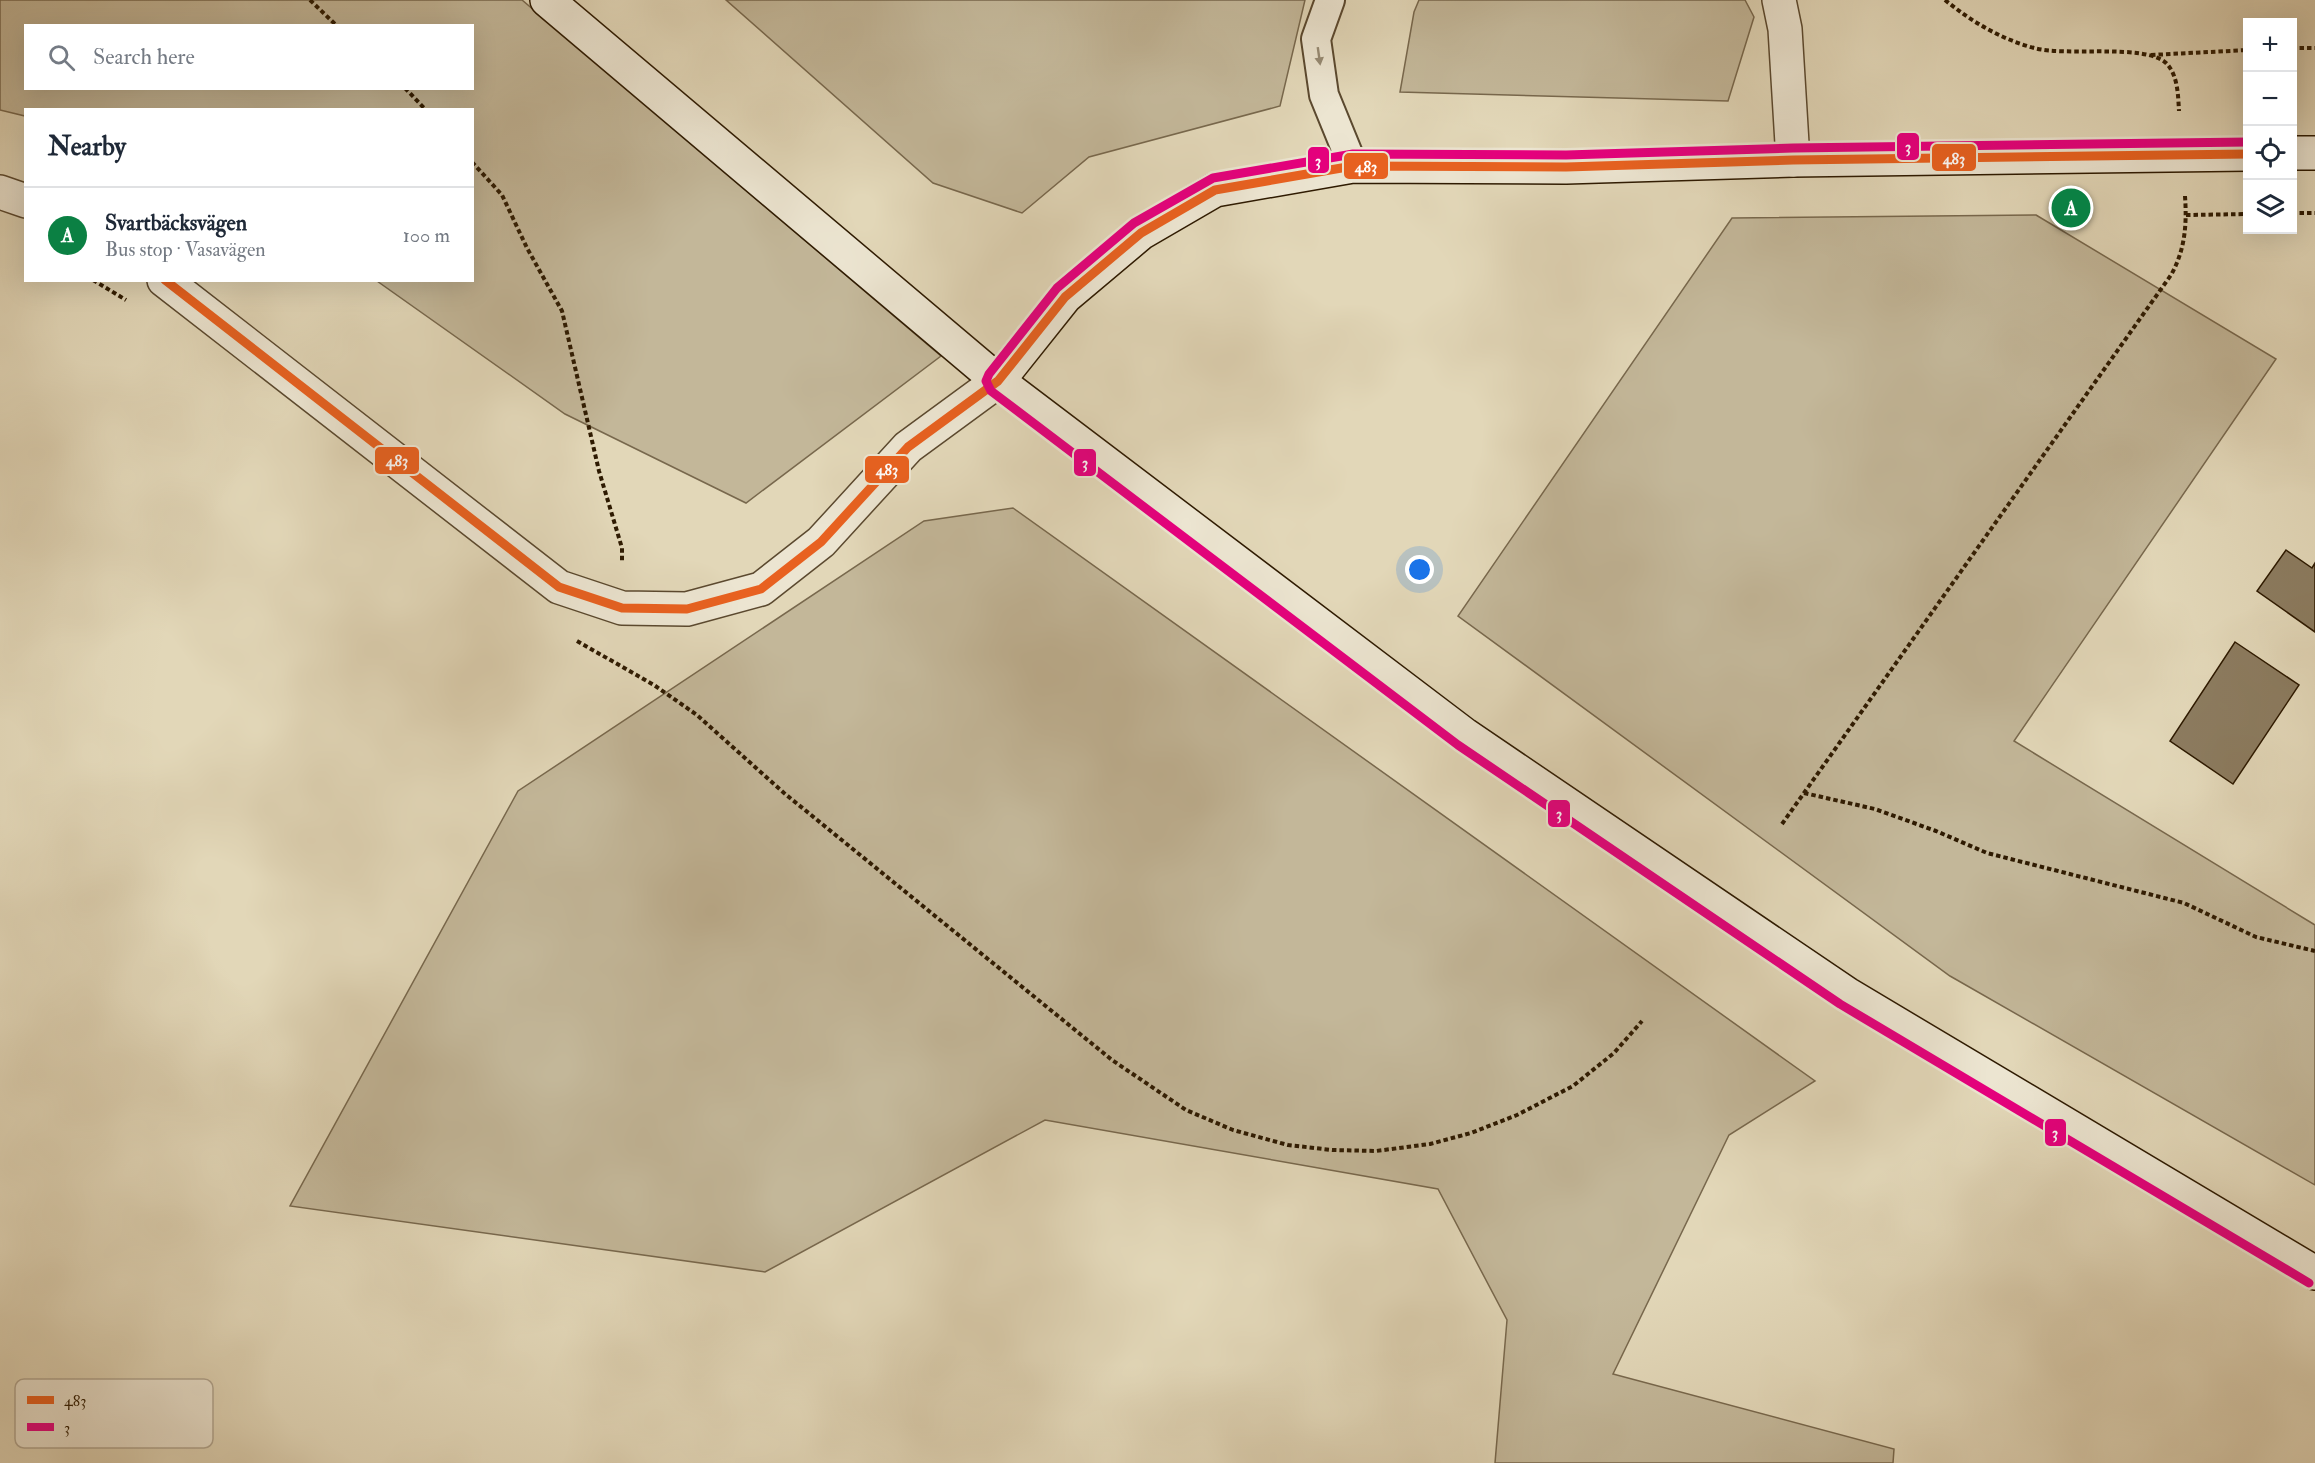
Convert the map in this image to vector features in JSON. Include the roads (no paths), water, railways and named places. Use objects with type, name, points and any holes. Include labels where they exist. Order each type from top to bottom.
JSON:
[{"type":"street","points":[[547,0],[998,381],[1465,735],[1847,994],[2315,1273]]},
{"type":"street","points":[[1779,0],[1785,28],[1792,160]]},
{"type":"street","points":[[2297,153],[2315,153]]},
{"type":"street","points":[[167,282],[559,586],[622,608],[687,609],[760,589],[821,542],[908,447],[998,381],[1065,297],[1141,233],[1215,190],[1353,166],[1566,167],[1792,160],[2243,154]]},
{"type":"street","points":[[0,192],[24,200]]},
{"type":"lane","points":[[1330,0],[1316,39],[1319,62],[1324,95],[1353,166]]},
{"type":"place","name":"Svartbäcksvägen","points":[[2071,208]]}]
